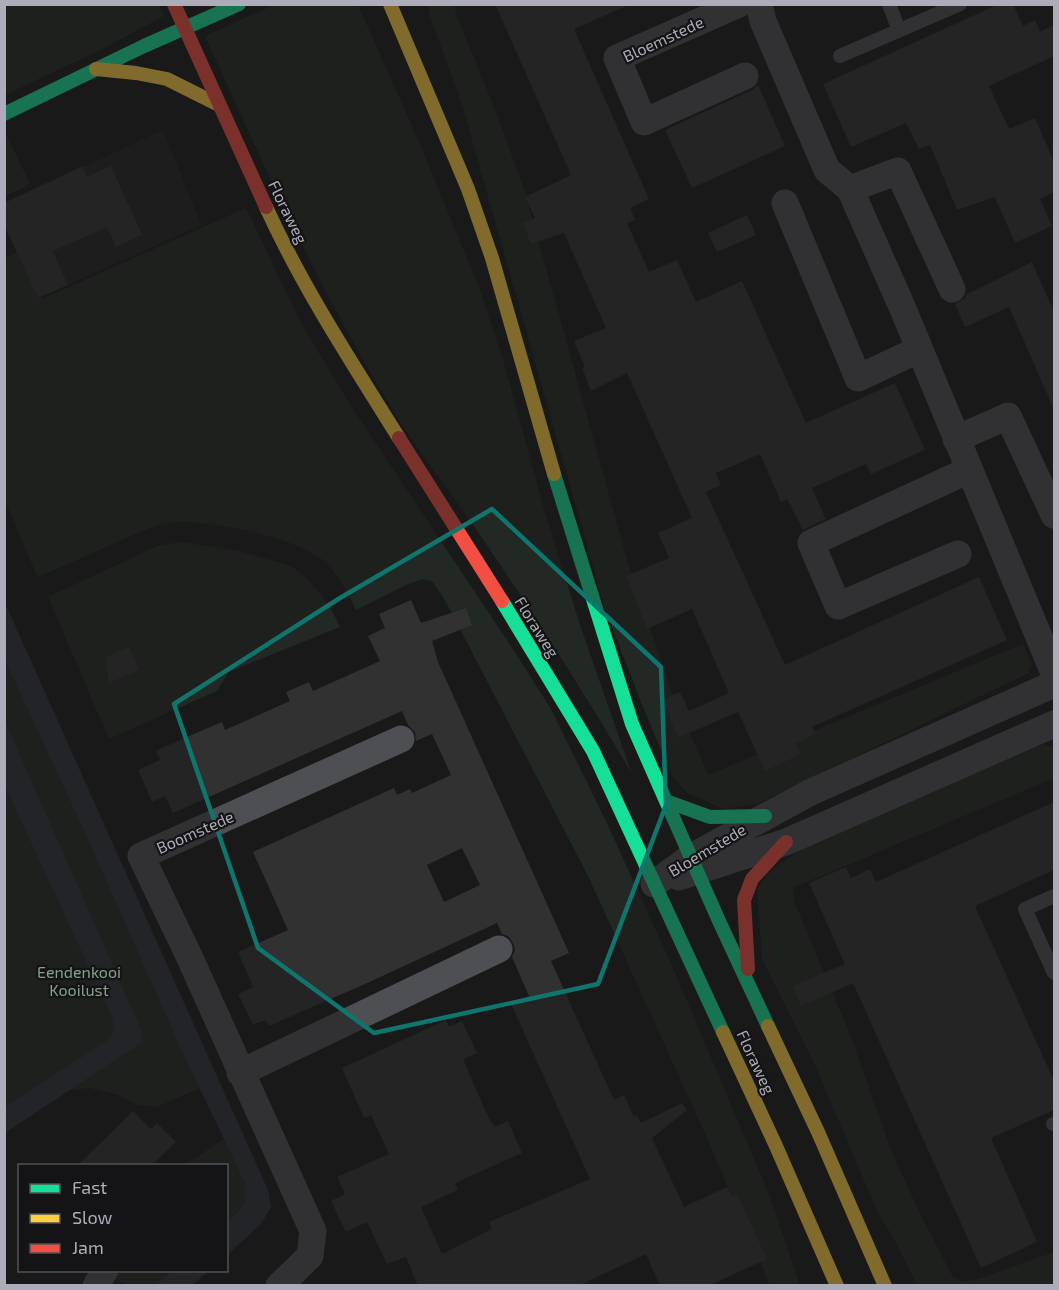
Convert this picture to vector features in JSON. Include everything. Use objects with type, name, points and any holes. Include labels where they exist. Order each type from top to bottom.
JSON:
[{"type":"main road","name":"Floraweg","points":[[174,4],[280,237],[325,319],[551,680],[593,752],[776,1146],[837,1286]]},
{"type":"main road","points":[[4,114],[239,4]]},
{"type":"main road","name":"Floraweg","points":[[390,4],[468,189],[492,258],[553,472],[632,724],[749,986],[818,1132],[885,1286]]},
{"type":"main road","points":[[402,30],[408,4]]},
{"type":"main road","points":[[96,69],[167,79],[219,105]]},
{"type":"main road","points":[[666,801],[710,817],[765,816]]},
{"type":"main road","points":[[749,986],[744,900],[752,879],[786,842]]},
{"type":"street","name":"Bloemstede","points":[[740,4],[617,58],[644,122],[745,76]]},
{"type":"street","points":[[759,4],[763,21],[827,170],[850,189],[903,309],[918,350],[1054,673]]},
{"type":"street","points":[[850,189],[898,171],[952,289]]},
{"type":"street","points":[[785,203],[858,378],[918,350]]},
{"type":"street","points":[[956,439],[1008,416],[1054,515]]},
{"type":"street","points":[[958,554],[838,606],[811,543],[969,470]]},
{"type":"street","name":"Bloemstede","points":[[654,884],[694,864],[765,816],[811,792],[1054,684]]},
{"type":"street","name":"Bloemstede","points":[[694,864],[786,842],[1054,724]]},
{"type":"street","name":"Boomstede","points":[[286,1283],[310,1256],[313,1231],[189,956],[141,856],[401,739]]},
{"type":"street","points":[[240,1073],[499,949]]},
{"type":"street","points":[[96,1286],[104,1272]]},
{"type":"lane","points":[[889,4],[899,31]]},
{"type":"lane","points":[[840,56],[960,4]]},
{"type":"lane","points":[[1054,896],[1025,909],[1054,973]]},
{"type":"highlighted area","points":[[492,509],[661,667],[666,805],[598,984],[374,1033],[258,948],[174,704],[340,598]]},
{"type":"shaded area","points":[[163,130],[201,225],[38,298],[27,193]]},
{"type":"shaded area","points":[[5,603],[268,1190],[271,1207],[261,1224],[228,1254],[228,1220],[245,1200],[244,1181],[180,1047],[5,660]]},
{"type":"shaded area","points":[[5,721],[143,1034],[141,1043],[5,1133],[5,1107],[111,1038],[114,1031],[112,1017],[5,786]]},
{"type":"shaded area","points":[[170,1272],[208,1272],[192,1285],[155,1285]]},
{"type":"green space","points":[[4,5],[159,5],[164,16],[98,51],[5,95]]},
{"type":"green space","points":[[274,5],[358,5],[420,144],[480,290],[504,363],[544,509],[580,625],[632,774],[538,622],[397,417],[319,278],[249,133],[205,36]]},
{"type":"green space","points":[[428,5],[454,5],[495,109],[524,189],[628,563],[672,692],[708,775],[1023,644],[1032,663],[1029,673],[759,803],[724,809],[687,793],[672,776],[606,612],[463,108]]},
{"type":"green space","points":[[7,136],[29,182],[25,187],[5,196],[4,137]]},
{"type":"green space","points":[[246,208],[302,325],[349,403],[551,709],[606,821],[673,968],[769,1194],[800,1285],[770,1285],[706,1136],[589,878],[447,604],[433,582],[423,579],[408,584],[356,610],[336,575],[327,564],[314,555],[275,538],[226,526],[183,522],[149,528],[37,576],[5,501],[5,258],[19,251],[42,299]]},
{"type":"green space","points":[[181,542],[239,551],[291,566],[306,577],[329,605],[340,627],[229,672],[217,691],[109,739],[48,597],[157,546]]},
{"type":"green space","name":"Eendenkooi Kooilust","points":[[4,626],[166,1016],[200,1088],[157,1107],[138,1105],[118,1095],[90,1088],[70,1090],[141,1043],[5,1116]]},
{"type":"green space","points":[[1045,745],[1054,747],[1054,778],[793,888],[794,901],[853,1042],[891,1150],[921,1216],[953,1277],[964,1282],[981,1278],[1054,1252],[1054,1282],[1047,1286],[917,1285],[877,1211],[814,1063],[762,959],[757,889],[773,868],[809,845],[1027,748]]},
{"type":"green space","points":[[224,1139],[245,1185],[246,1199],[243,1206],[228,1220],[228,1164],[186,1164]]},
{"type":"green space","points":[[114,1272],[170,1272],[155,1286],[127,1285],[116,1280]]},
{"type":"building","points":[[495,4],[631,4],[574,29],[649,199],[630,208],[635,220],[627,223],[649,272],[677,260],[696,302],[742,281],[806,423],[895,383],[925,450],[871,474],[866,464],[812,488],[826,519],[803,530],[787,499],[781,502],[760,454],[716,473],[721,485],[706,492],[785,665],[979,577],[1007,640],[812,727],[816,734],[796,743],[801,754],[765,771],[738,712],[678,738],[662,700],[680,692],[689,711],[729,693],[692,609],[647,629],[626,576],[669,558],[658,533],[692,518],[627,373],[591,391],[582,368],[585,367],[574,341],[606,328],[564,233],[531,244],[523,223],[535,218],[525,197],[571,175]]},
{"type":"building","points":[[999,4],[1013,4],[1023,26],[1035,20],[1040,32],[1054,25],[1054,56],[989,86],[1009,129],[1035,118],[1054,162],[1054,192],[1040,199],[1052,226],[1015,243],[995,197],[957,210],[930,145],[919,149],[906,123],[851,147],[823,84]]},
{"type":"building","points":[[758,85],[785,146],[692,188],[665,130],[752,90]]},
{"type":"building","points":[[83,166],[87,177],[111,166],[142,235],[116,247],[107,227],[53,251],[68,285],[38,298],[4,224],[4,203]]},
{"type":"building","points":[[747,215],[756,235],[717,252],[708,233]]},
{"type":"building","points":[[1032,262],[1054,312],[1054,410],[1009,307],[965,327],[955,304],[964,299],[967,294]]},
{"type":"building","points":[[411,600],[421,623],[466,608],[472,625],[432,641],[438,662],[569,953],[551,961],[614,1100],[624,1095],[634,1117],[637,1115],[641,1123],[682,1103],[687,1110],[652,1138],[684,1207],[727,1187],[732,1197],[737,1194],[767,1259],[708,1286],[660,1286],[646,1254],[578,1286],[418,1286],[406,1257],[387,1264],[367,1222],[346,1232],[331,1201],[345,1194],[337,1177],[389,1154],[371,1115],[364,1118],[342,1068],[446,1020],[449,1027],[462,1021],[477,1053],[463,1059],[485,1110],[494,1127],[508,1121],[522,1153],[455,1183],[458,1190],[421,1207],[442,1254],[492,1229],[489,1222],[590,1179],[511,1004],[529,996],[512,957],[515,950],[513,943],[508,936],[502,934],[497,923],[269,1026],[266,1020],[253,1025],[238,994],[253,987],[238,952],[288,930],[253,852],[394,788],[397,795],[410,789],[412,793],[451,775],[432,734],[416,741],[415,732],[408,725],[402,711],[173,813],[165,796],[152,802],[138,770],[160,760],[156,751],[182,739],[222,722],[225,730],[290,701],[286,692],[309,682],[313,691],[380,661],[368,636],[385,628],[379,614]],"holes":[[[462,848],[480,885],[444,902],[427,865]]]},
{"type":"building","points":[[129,647],[139,670],[109,683],[106,657]]},
{"type":"building","points":[[1054,802],[1054,870],[975,906],[1054,1081],[1054,1110],[991,1138],[1037,1242],[981,1268],[853,983],[801,1006],[792,986],[845,964],[809,883],[846,867],[851,878],[870,869],[876,882]]},
{"type":"building","points":[[133,1111],[151,1129],[157,1123],[176,1142],[153,1164],[79,1164]]},
{"type":"traffic: fast","points":[[4,114],[144,46],[239,4]]},
{"type":"traffic: fast","points":[[554,474],[632,724],[768,1026]]},
{"type":"traffic: fast","points":[[502,601],[593,751],[723,1032]]},
{"type":"traffic: fast","points":[[666,801],[710,817],[765,816]]},
{"type":"traffic: slow","points":[[390,4],[468,189],[492,258],[554,474]]},
{"type":"traffic: slow","points":[[96,69],[167,79],[219,105]]},
{"type":"traffic: slow","points":[[266,207],[312,296],[399,438]]},
{"type":"traffic: slow","points":[[768,1026],[818,1132],[885,1286]]},
{"type":"traffic: slow","points":[[723,1032],[837,1286]]},
{"type":"traffic: jam","points":[[174,4],[266,207]]},
{"type":"traffic: jam","points":[[399,438],[502,601]]},
{"type":"traffic: jam","points":[[748,969],[744,900],[752,879],[786,842]]}]
